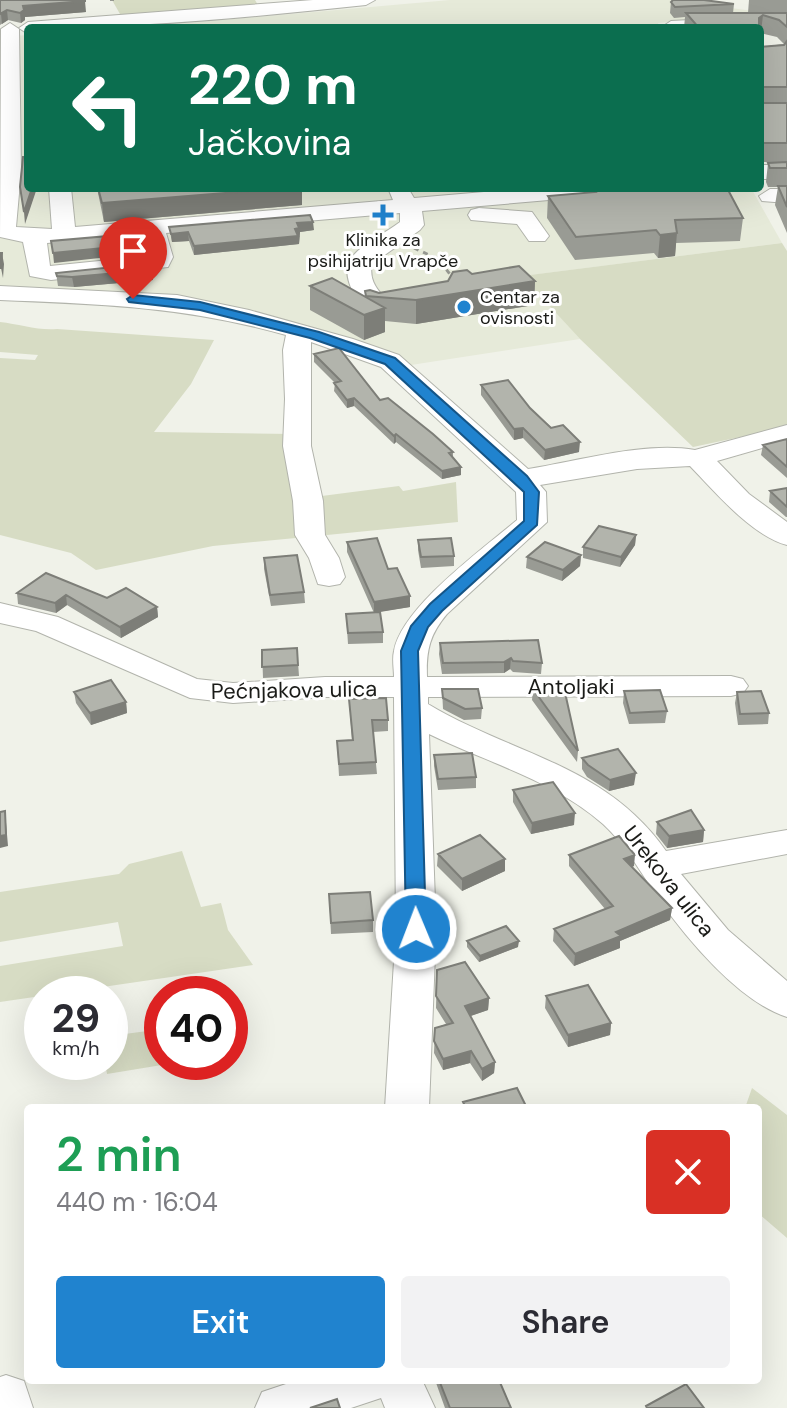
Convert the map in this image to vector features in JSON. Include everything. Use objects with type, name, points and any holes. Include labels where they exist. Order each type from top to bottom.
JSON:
[{"type":"street","points":[[101,0],[112,22]]},
{"type":"street","points":[[85,24],[263,5],[366,0]]},
{"type":"street","points":[[720,4],[787,12],[783,0]]},
{"type":"street","points":[[263,5],[278,24]]},
{"type":"street","points":[[705,18],[662,16],[665,20],[787,21]]},
{"type":"street","points":[[17,29],[2,229],[9,233],[34,237],[64,235],[337,212],[410,199],[535,192]]},
{"type":"street","points":[[764,153],[787,153]]},
{"type":"street","points":[[764,172],[787,172]]},
{"type":"street","points":[[60,192],[64,235]]},
{"type":"street","points":[[328,192],[337,212]]},
{"type":"street","points":[[410,199],[459,214],[524,217],[537,236]]},
{"type":"street","points":[[410,199],[412,225],[362,260],[359,275],[363,287],[379,307],[423,300]]},
{"type":"street","points":[[34,237],[39,271],[66,272],[160,262],[153,227]]},
{"type":"street","points":[[0,293],[200,306],[300,331],[390,361],[522,479],[531,492],[532,522],[420,626],[410,651],[416,929],[407,1104]]},
{"type":"street","points":[[300,331],[296,350],[299,399],[297,446],[308,501],[310,535],[324,558],[329,577]]},
{"type":"street","points":[[699,459],[715,451],[787,433]]},
{"type":"street","points":[[522,479],[637,460],[682,456],[699,459],[739,500],[787,536]]},
{"type":"street","name":"Pećnjakova ulica","points":[[0,613],[47,624],[89,646],[204,692],[325,687],[412,700]]},
{"type":"street","name":"Antoljaki","points":[[412,700],[548,685],[731,686]]},
{"type":"street","name":"Urekova ulica","points":[[412,700],[436,726],[574,784],[632,831],[702,927],[787,1002]]},
{"type":"street","points":[[656,866],[787,842]]},
{"type":"street","points":[[280,1408],[357,1384]]},
{"type":"street","points":[[399,1384],[410,1408]]},
{"type":"shaded area","points":[[112,0],[255,0],[258,5],[129,16],[120,14]]},
{"type":"shaded area","points":[[450,0],[672,0],[767,13],[658,24],[177,24]]},
{"type":"shaded area","name":"Klinika za psihijatriju Vrapče","points":[[24,35],[24,192],[753,192],[782,243],[523,276],[580,339],[411,365],[397,355],[182,296],[11,289],[0,286],[0,37]]},
{"type":"shaded area","points":[[782,243],[787,251],[787,427],[693,447],[580,339],[522,276]]},
{"type":"shaded area","points":[[0,322],[43,329],[214,340],[191,384],[154,432],[293,434],[306,537],[213,546],[96,570],[71,553],[0,535],[0,358],[35,360],[38,355],[0,352]]},
{"type":"shaded area","points":[[456,482],[458,522],[317,536],[314,497],[399,486],[403,491]]},
{"type":"shaded area","points":[[182,851],[201,907],[221,903],[228,930],[253,965],[178,976],[144,976],[144,981],[128,983],[128,976],[24,976],[24,998],[0,1002],[0,966],[123,946],[118,922],[0,942],[0,892],[119,874],[129,864]]},
{"type":"shaded area","points":[[144,1031],[144,1068],[128,1071],[128,1034]]},
{"type":"shaded area","points":[[752,1088],[787,1115],[787,1238],[762,1216],[762,1104],[746,1104]]},
{"type":"building","points":[[0,0],[85,1],[23,6],[24,10],[20,13],[7,10],[0,14]]},
{"type":"building","points":[[671,2],[734,4],[675,7]]},
{"type":"building","points":[[686,13],[787,13],[787,27],[779,20],[763,15],[759,18],[759,24],[696,24]]},
{"type":"building","points":[[787,41],[787,87],[764,87],[764,47],[784,45]]},
{"type":"building","points":[[764,103],[787,103],[787,143],[764,143]]},
{"type":"building","points":[[24,157],[24,192],[31,192],[24,212],[20,187]]},
{"type":"building","points":[[787,162],[787,168],[770,168],[768,163]]},
{"type":"building","points":[[778,186],[787,186],[787,207]]},
{"type":"building","points":[[99,192],[237,192],[102,203]]},
{"type":"building","points":[[596,192],[729,192],[743,218],[675,220],[677,233],[660,235],[656,230],[576,237],[548,196]]},
{"type":"building","points":[[310,215],[313,222],[297,223],[299,228],[295,229],[298,236],[194,246],[188,232],[171,234],[169,227]]},
{"type":"building","points":[[140,229],[144,244],[53,253],[51,241],[108,236],[107,232]]},
{"type":"building","points":[[151,263],[152,270],[72,277],[57,276],[56,273]]},
{"type":"building","points":[[519,266],[535,281],[416,300],[366,296],[365,291],[379,293],[448,281],[453,272],[467,270],[472,274]]},
{"type":"building","points":[[332,278],[385,308],[364,315],[310,286]]},
{"type":"building","points":[[339,348],[380,400],[388,398],[433,434],[453,452],[449,453],[461,467],[442,471],[396,434],[394,436],[354,398],[347,400],[334,383],[341,381],[314,354]]},
{"type":"building","points":[[508,380],[551,428],[563,425],[580,442],[545,450],[523,428],[514,429],[481,385]]},
{"type":"building","points":[[787,439],[787,467],[763,445]]},
{"type":"building","points":[[787,488],[787,507],[770,491]]},
{"type":"building","points":[[599,526],[636,535],[621,557],[583,547]]},
{"type":"building","points":[[377,538],[388,569],[397,568],[410,596],[374,602],[347,542]]},
{"type":"building","points":[[451,538],[454,556],[421,557],[418,540]]},
{"type":"building","points":[[545,542],[581,555],[563,570],[527,557]]},
{"type":"building","points":[[297,555],[304,592],[270,595],[264,558]]},
{"type":"building","points":[[46,573],[107,598],[126,588],[157,607],[120,627],[66,595],[55,603],[17,593]]},
{"type":"building","points":[[380,612],[383,632],[348,633],[346,614]]},
{"type":"building","points":[[538,640],[542,663],[513,661],[511,658],[504,662],[443,663],[440,643]]},
{"type":"building","points":[[297,648],[298,665],[262,667],[262,650]]},
{"type":"building","points":[[111,680],[126,702],[90,713],[74,692]]},
{"type":"building","points":[[564,688],[578,751],[533,689]]},
{"type":"building","points":[[442,689],[478,689],[482,708],[465,709],[443,698]]},
{"type":"building","points":[[660,690],[667,711],[630,713],[624,691]]},
{"type":"building","points":[[761,691],[769,713],[740,714],[737,692]]},
{"type":"building","points":[[386,698],[388,720],[372,720],[376,762],[339,764],[337,741],[353,740],[349,699]]},
{"type":"building","points":[[618,749],[636,773],[610,780],[582,758]]},
{"type":"building","points":[[472,753],[476,777],[438,779],[434,755]]},
{"type":"building","points":[[553,782],[575,813],[532,823],[513,790]]},
{"type":"building","points":[[691,810],[704,830],[669,836],[657,822]]},
{"type":"building","points":[[5,811],[6,835],[0,836],[0,812]]},
{"type":"building","points":[[480,835],[505,859],[462,879],[438,854]]},
{"type":"building","points":[[619,836],[635,855],[624,859],[672,908],[616,932],[621,936],[575,954],[554,929],[613,906],[569,855]]},
{"type":"building","points":[[370,892],[373,920],[331,923],[329,894]]},
{"type":"building","points":[[506,926],[519,941],[480,956],[467,941]]},
{"type":"building","points":[[465,962],[489,998],[465,1006],[495,1062],[482,1069],[471,1051],[443,1059],[434,1041],[435,1028],[453,1023],[436,996],[437,970]]},
{"type":"building","points":[[588,985],[611,1023],[568,1035],[546,996]]},
{"type":"building","points":[[517,1088],[525,1104],[464,1104]]},
{"type":"building","points":[[441,1384],[501,1384],[511,1408],[450,1408]]},
{"type":"building","points":[[686,1384],[704,1408],[647,1408],[646,1406]]},
{"type":"building","points":[[337,1399],[340,1408],[310,1408]]},
{"type":"place","name":"Klinika za psihijatriju Vrapče","points":[[383,215]]},
{"type":"place","name":"Centar za ovisnosti","points":[[464,307]]},
{"type":"route","points":[[133,299],[200,306],[314,335],[390,361],[522,479],[531,492],[532,522],[436,607],[420,626],[410,651],[416,929]]}]
